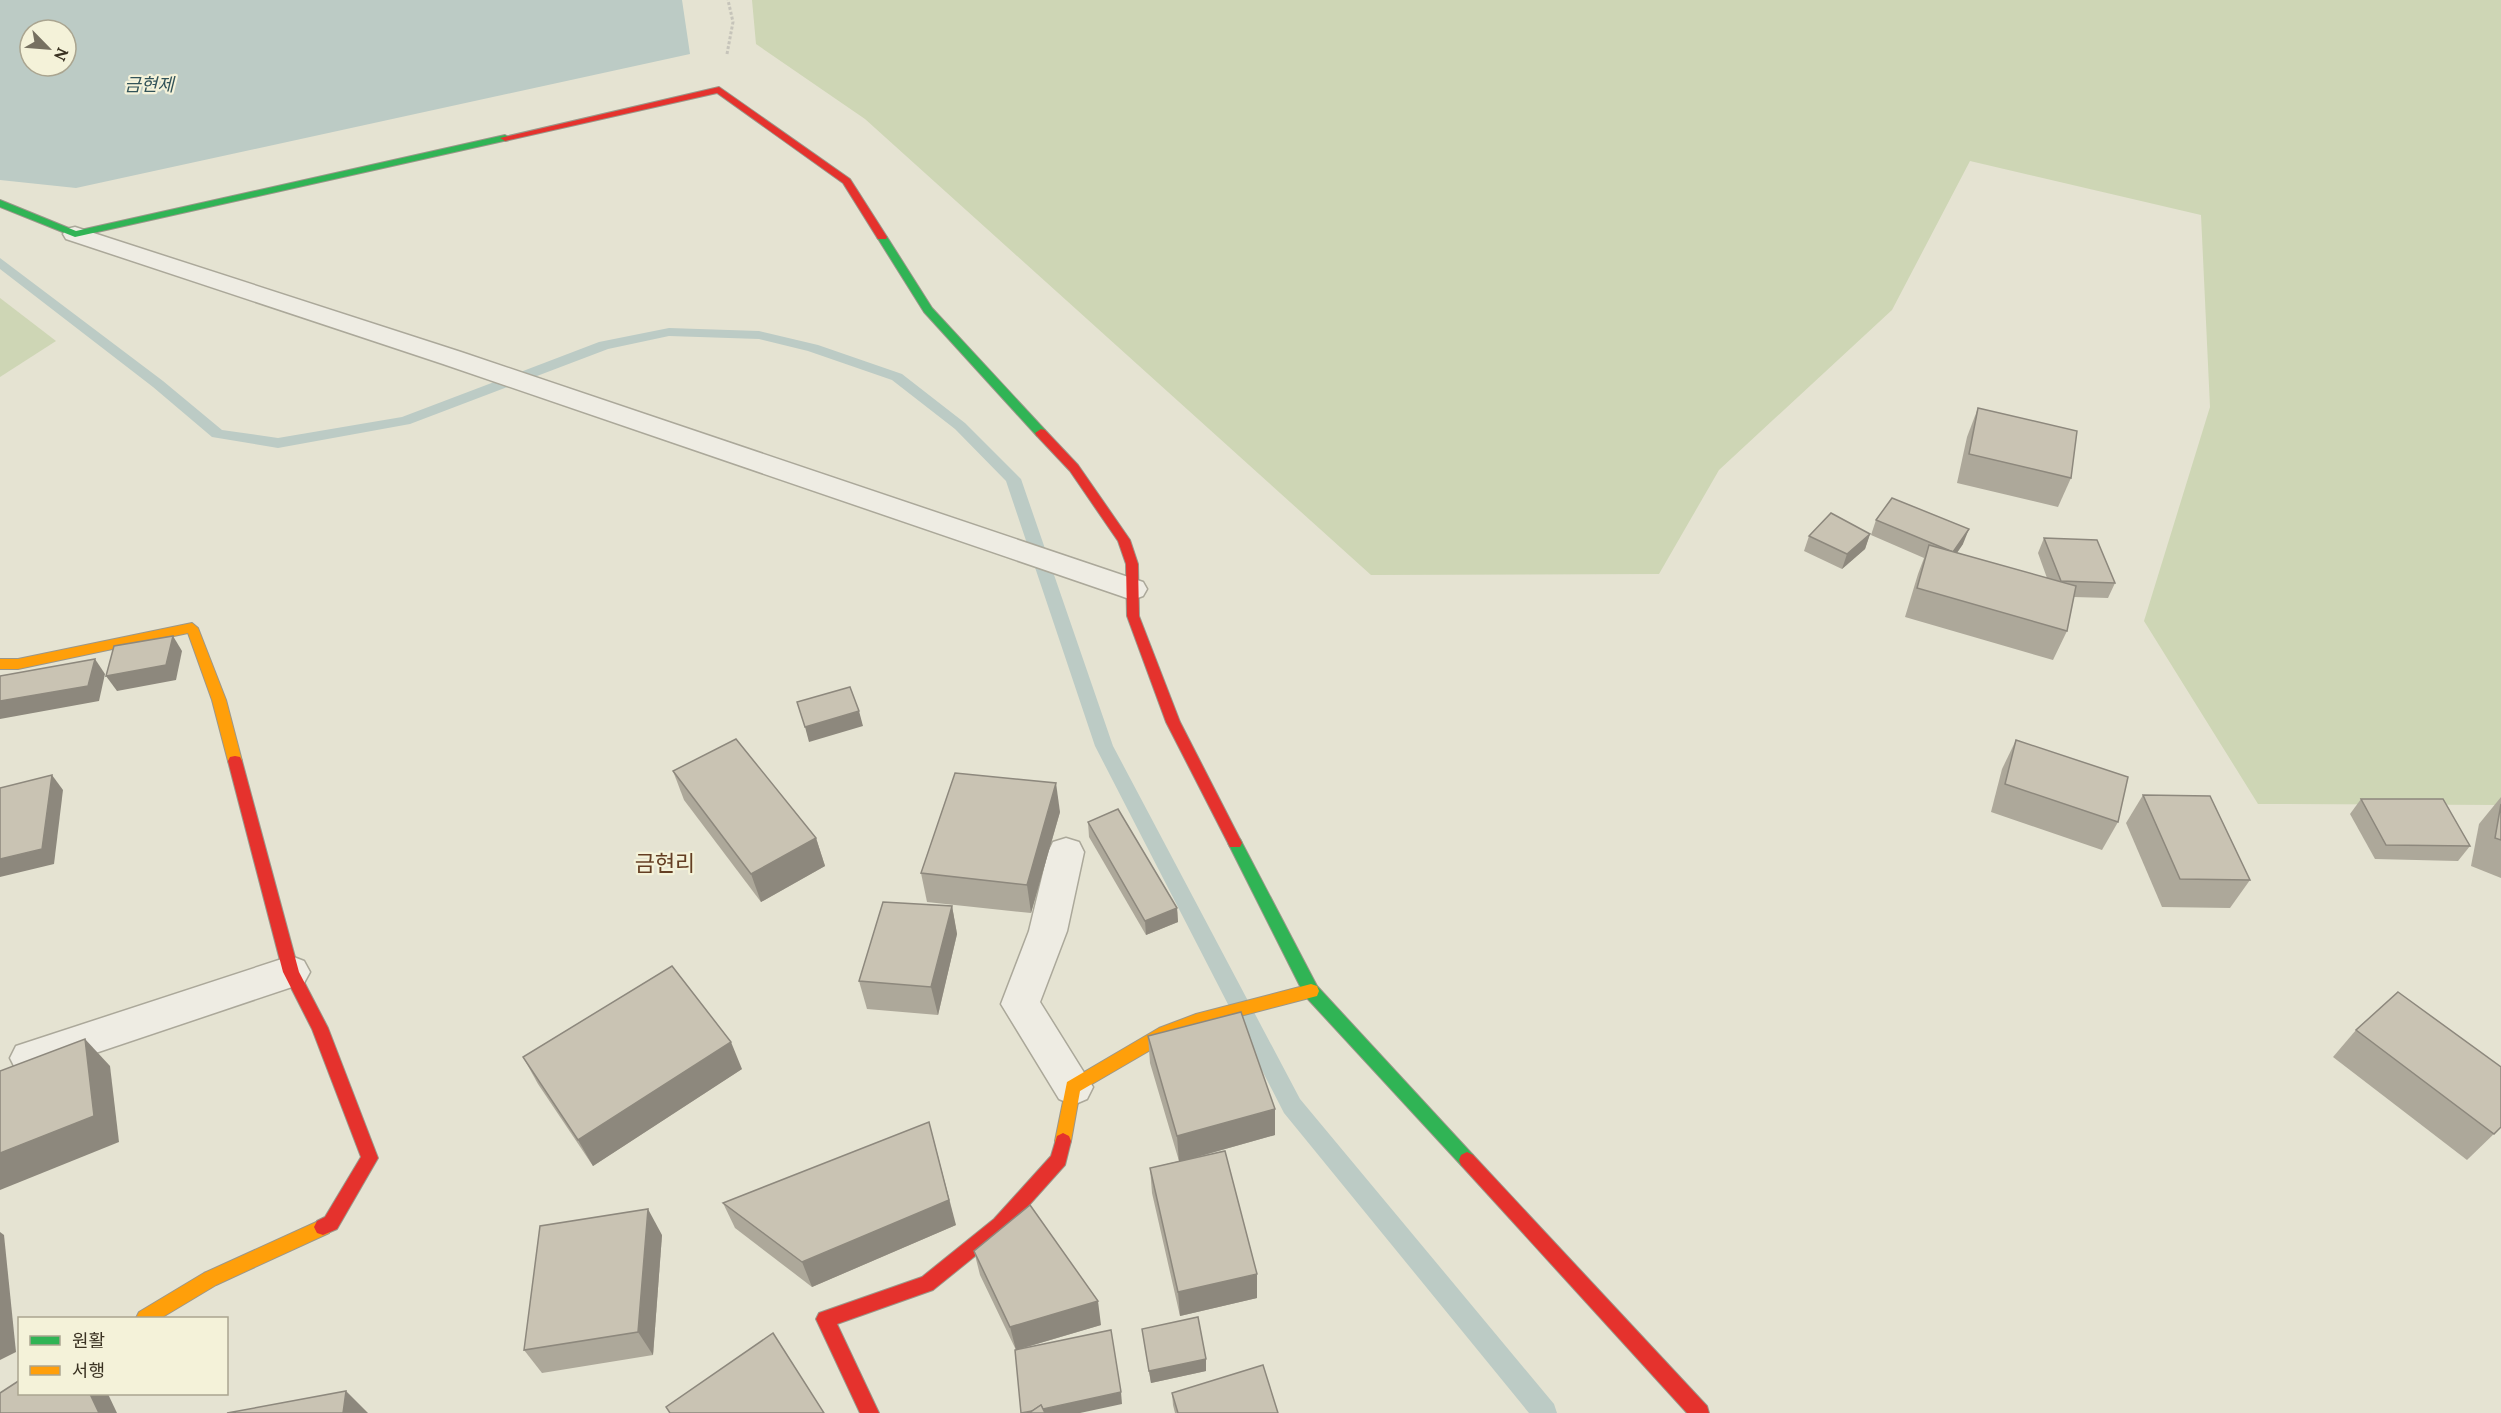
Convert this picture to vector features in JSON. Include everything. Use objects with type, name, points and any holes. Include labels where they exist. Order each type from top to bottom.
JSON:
[{"type":"street","points":[[75,234],[719,90],[847,181],[928,310],[1074,468],[1125,540],[1132,564],[1133,616],[1173,722],[1311,991],[1700,1413]]},
{"type":"street","points":[[0,203],[75,234],[489,370],[1132,589]]},
{"type":"street","points":[[0,664],[18,664],[192,628],[219,700],[291,972],[320,1028],[370,1158],[331,1223],[210,1279],[147,1317]]},
{"type":"street","points":[[870,1413],[825,1319],[927,1284],[1000,1225],[1059,1160],[1073,1087],[1020,1004],[1048,931],[1066,852]]},
{"type":"street","points":[[30,1058],[291,972]]},
{"type":"street","points":[[1073,1087],[1165,1033],[1197,1021],[1311,991]]},
{"type":"path","points":[[719,90],[733,22],[728,0]]},
{"type":"green space","points":[[752,0],[2501,0],[2501,805],[2258,804],[2144,621],[2210,407],[2201,215],[1970,161],[1892,310],[1719,470],[1659,574],[1371,575],[865,119],[756,44]]},
{"type":"green space","points":[[0,298],[56,341],[0,377]]},
{"type":"water","name":"금현제","points":[[0,0],[682,0],[690,54],[76,188],[0,180]]},
{"type":"building","points":[[1978,408],[2077,431],[2071,478],[1969,454]]},
{"type":"building","points":[[1892,498],[1969,529],[1953,552],[1876,520]]},
{"type":"building","points":[[1831,513],[1870,534],[1847,554],[1809,536]]},
{"type":"building","points":[[2044,538],[2097,540],[2115,583],[2061,581]]},
{"type":"building","points":[[1929,545],[2076,586],[2067,631],[1917,588]]},
{"type":"building","points":[[173,636],[166,665],[106,676],[114,646]]},
{"type":"building","points":[[95,659],[88,686],[0,701],[0,676]]},
{"type":"building","points":[[850,687],[859,711],[805,727],[797,702]]},
{"type":"building","points":[[736,739],[816,838],[751,874],[673,771]]},
{"type":"building","points":[[2016,740],[2128,777],[2118,822],[2005,784]]},
{"type":"building","points":[[955,773],[1056,783],[1027,885],[921,873]]},
{"type":"building","points":[[52,775],[42,849],[0,859],[0,788]]},
{"type":"building","points":[[2143,795],[2210,796],[2250,880],[2180,879]]},
{"type":"building","points":[[2361,799],[2443,799],[2470,846],[2386,845]]},
{"type":"building","points":[[2501,804],[2501,840],[2495,838]]},
{"type":"building","points":[[1118,809],[1177,908],[1145,921],[1088,822]]},
{"type":"building","points":[[883,902],[952,906],[931,987],[859,981]]},
{"type":"building","points":[[672,966],[731,1042],[578,1140],[523,1057]]},
{"type":"building","points":[[2398,992],[2501,1067],[2501,1127],[2494,1134],[2356,1030]]},
{"type":"building","points":[[1241,1012],[1275,1109],[1177,1136],[1148,1036]]},
{"type":"building","points":[[85,1039],[94,1116],[0,1153],[0,1071]]},
{"type":"building","points":[[929,1122],[949,1200],[802,1262],[723,1203]]},
{"type":"building","points":[[1225,1151],[1257,1274],[1178,1292],[1150,1168]]},
{"type":"building","points":[[1030,1205],[1098,1301],[1010,1327],[974,1251]]},
{"type":"building","points":[[648,1209],[638,1332],[524,1350],[540,1226]]},
{"type":"building","points":[[1198,1317],[1206,1359],[1149,1371],[1142,1329]]},
{"type":"building","points":[[1111,1330],[1121,1392],[1043,1409],[1041,1405],[1032,1411],[1021,1413],[1015,1350]]},
{"type":"building","points":[[773,1333],[824,1413],[670,1413],[666,1407]]},
{"type":"building","points":[[1263,1365],[1278,1413],[1178,1413],[1172,1393]]},
{"type":"building","points":[[18,1381],[18,1395],[90,1395],[99,1413],[0,1413],[0,1393]]},
{"type":"building","points":[[346,1391],[343,1413],[227,1413]]},
{"type":"building","points":[[1041,1405],[1045,1413],[1029,1413]]},
{"type":"waterway","points":[[0,262],[158,384],[217,434],[278,443],[405,421],[604,345],[669,332],[759,335],[813,348],[897,377],[960,426],[1013,479],[1104,746],[1292,1106],[1545,1413]]},
{"type":"traffic: fast","points":[[0,203],[75,234],[505,138]]},
{"type":"traffic: fast","points":[[882,237],[928,310],[1041,433]]},
{"type":"traffic: fast","points":[[1235,843],[1311,991],[1467,1160]]},
{"type":"traffic: slow","points":[[0,664],[18,664],[192,628],[219,700],[235,761]]},
{"type":"traffic: slow","points":[[1063,1141],[1073,1087],[1165,1033],[1196,1021],[1311,991]]},
{"type":"traffic: slow","points":[[147,1317],[210,1279],[323,1227]]},
{"type":"traffic: jam","points":[[505,138],[719,90],[847,181],[882,237]]},
{"type":"traffic: jam","points":[[1041,433],[1074,468],[1124,540],[1132,564],[1133,616],[1173,722],[1235,843]]},
{"type":"traffic: jam","points":[[235,761],[291,972],[320,1028],[370,1158],[331,1223],[323,1227]]},
{"type":"traffic: jam","points":[[870,1413],[825,1319],[927,1284],[1000,1225],[1059,1160],[1063,1141]]},
{"type":"traffic: jam","points":[[1467,1160],[1700,1413]]},
{"type":"district","name":"금현리","points":[[665,863]]}]
